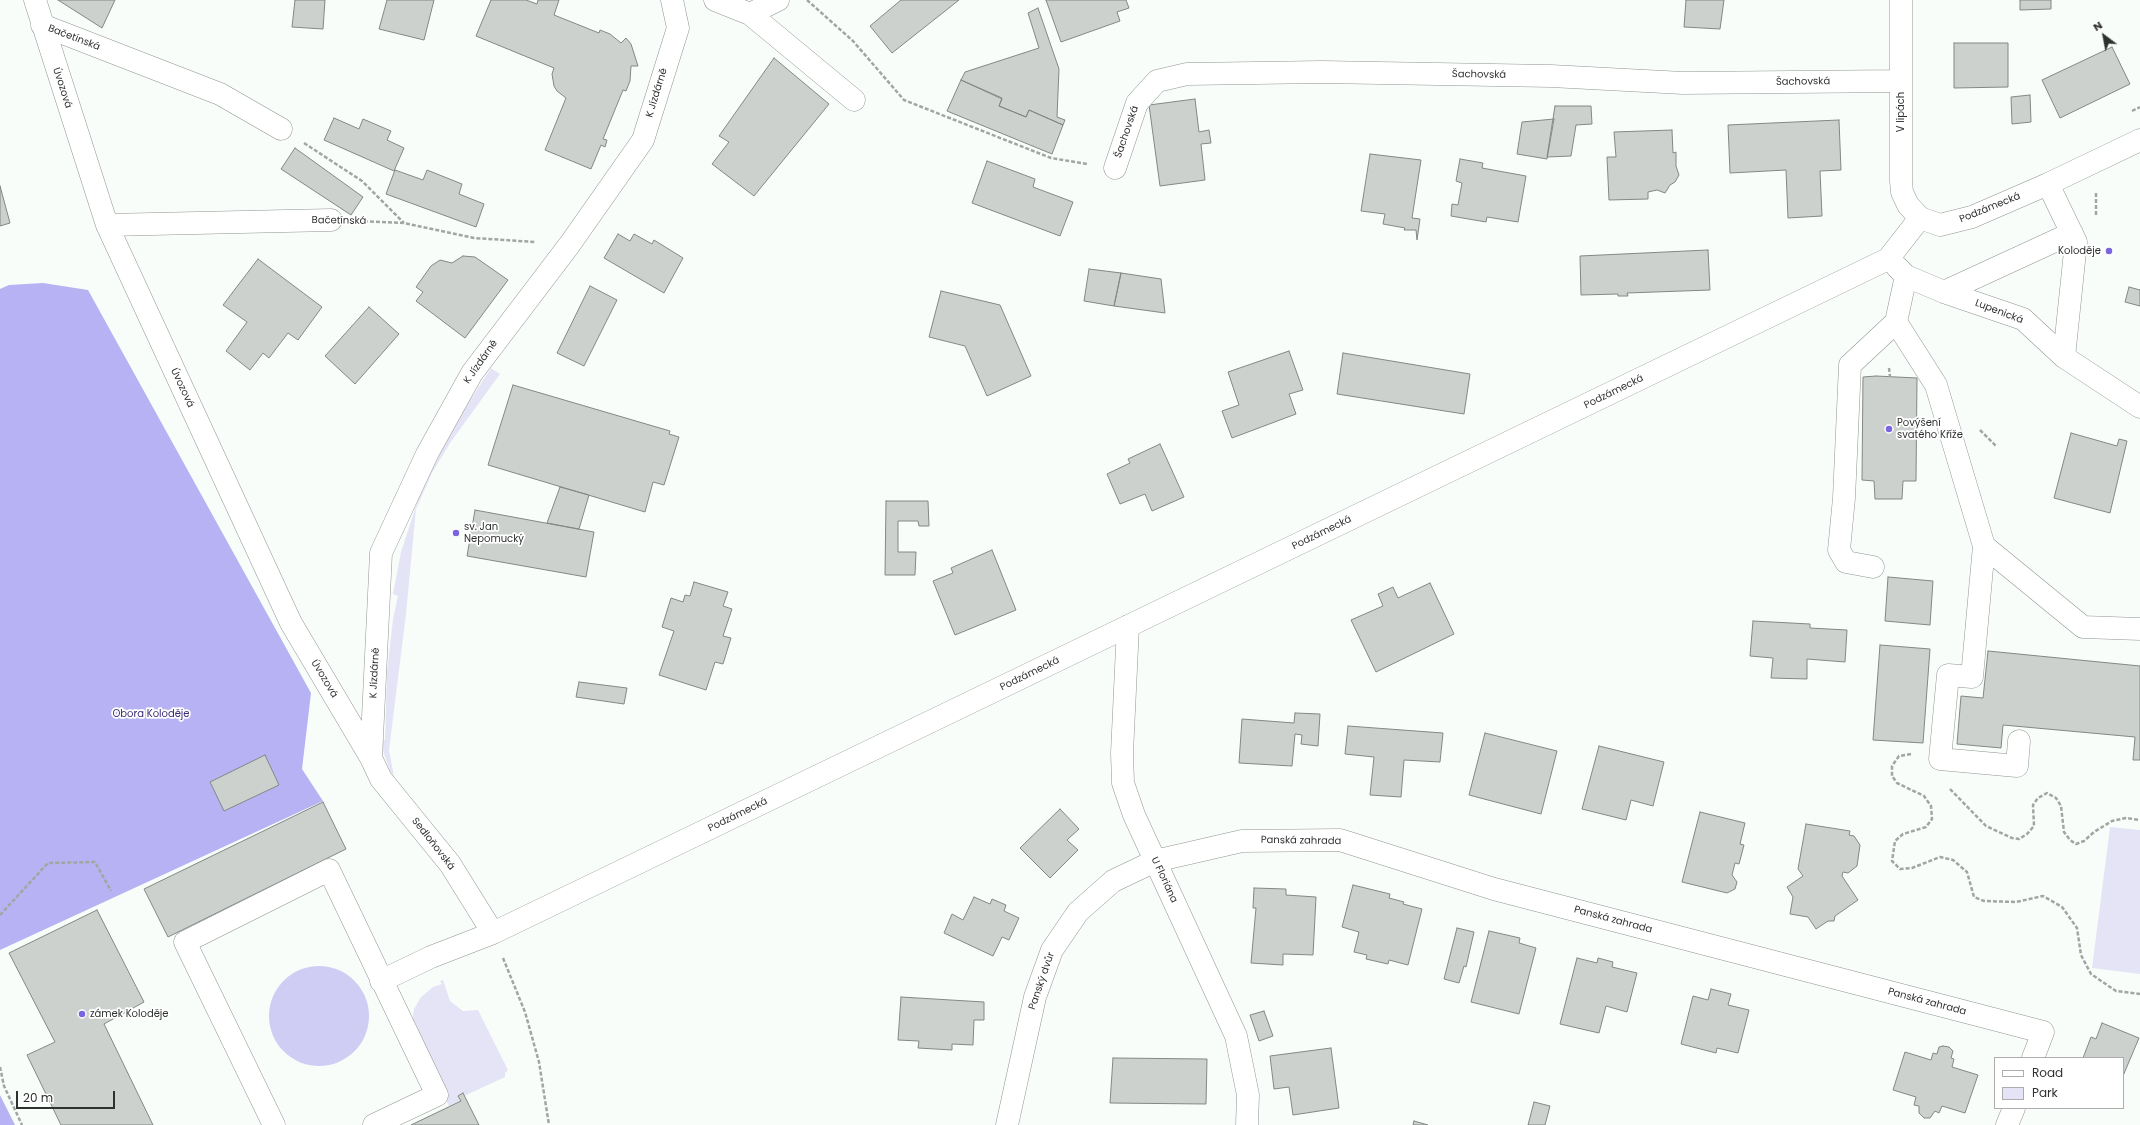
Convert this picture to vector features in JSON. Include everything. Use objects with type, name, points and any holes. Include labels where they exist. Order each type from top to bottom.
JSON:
[{"type":"street","name":"Úvozová","points":[[35,0],[107,225],[291,623],[371,758]]},
{"type":"street","name":"K Jízdárně","points":[[371,758],[381,553],[427,454],[472,373],[570,244],[643,140],[678,28],[672,0]]},
{"type":"street","points":[[714,0],[750,14],[854,100]]},
{"type":"street","points":[[750,14],[778,0]]},
{"type":"street","name":"V lipách","points":[[1901,0],[1901,181],[1902,192],[1908,205],[1920,218]]},
{"type":"street","name":"Bačetínská","points":[[42,25],[220,94],[281,128]]},
{"type":"street","name":"Šachovská","points":[[1115,168],[1136,103],[1157,81],[1186,74],[1322,72],[1543,76],[1683,83],[1901,82]]},
{"type":"street","name":"Podzámecká","points":[[381,981],[431,957],[493,933],[1888,260],[1920,218],[1940,225],[1972,218],[2140,140]]},
{"type":"street","points":[[2048,184],[2076,242],[2064,357]]},
{"type":"street","name":"Bačetínská","points":[[107,225],[331,220]]},
{"type":"street","points":[[1944,292],[2072,233]]},
{"type":"street","name":"Lupenická","points":[[1888,260],[1906,276],[1944,292],[2023,319],[2064,357],[2140,407]]},
{"type":"street","points":[[1873,567],[1846,562],[1839,550],[1844,498],[1850,365],[1896,322],[1906,276]]},
{"type":"street","points":[[1896,322],[1936,386],[1984,546],[1972,677],[1948,675],[1940,759],[2017,766],[2019,741]]},
{"type":"street","points":[[1984,546],[2082,627],[2140,629]]},
{"type":"street","name":"U Floriána","points":[[1128,626],[1122,753],[1123,783],[1134,815],[1236,1036],[1248,1095],[1247,1125]]},
{"type":"street","name":"Sedloňovská","points":[[371,758],[381,779],[450,864],[493,933]]},
{"type":"street","name":"Panská zahrada","points":[[1155,861],[1242,841],[1340,840],[1494,890],[2043,1032],[2033,1057]]},
{"type":"street","name":"Panský dvůr","points":[[1007,1125],[1035,997],[1052,950],[1078,912],[1101,891],[1113,881],[1155,861]]},
{"type":"street","points":[[274,1125],[185,942],[329,870],[437,1095],[374,1125]]},
{"type":"street","points":[[2007,1125],[2014,1109]]},
{"type":"path","points":[[807,0],[853,41],[904,100],[1051,158],[1115,168]]},
{"type":"path","points":[[281,128],[362,181],[404,223]]},
{"type":"path","name":"Bačetínská","points":[[331,220],[404,223],[474,238],[570,244]]},
{"type":"path","points":[[1914,754],[1899,756],[1892,766],[1892,776],[1897,783],[1924,796],[1931,806],[1932,819],[1926,827],[1903,834],[1895,841],[1892,861],[1900,869],[1912,868],[1940,857],[1954,860],[1967,872],[1974,897],[1984,901],[2016,902],[2043,896],[2062,907],[2077,928],[2080,955],[2091,974],[2116,991],[2140,994]]},
{"type":"path","points":[[1944,783],[1986,826],[2012,838],[2019,839],[2027,834],[2034,826],[2033,804],[2038,798],[2047,794],[2056,798],[2061,806],[2064,832],[2070,840],[2076,844],[2084,841],[2094,832],[2112,821],[2126,818],[2140,820]]},
{"type":"path","points":[[0,915],[48,863],[95,862],[111,891]]},
{"type":"path","points":[[493,933],[525,1012],[539,1062],[549,1125]]},
{"type":"path","points":[[0,1067],[4,1086],[22,1125]]},
{"type":"green space","name":"Obora Koloděje","points":[[43,283],[88,290],[311,693],[302,769],[323,801],[0,950],[0,289],[9,285]]},
{"type":"green space","points":[[491,368],[500,374],[450,443],[432,473],[416,509],[406,614],[389,750],[394,776],[390,771],[381,740],[385,740],[387,672],[393,619],[398,596],[393,594],[401,552],[422,488],[463,411]]},
{"type":"green space","points":[[2110,827],[2140,830],[2140,974],[2092,968]]},
{"type":"green space","points":[[443,980],[450,1001],[463,1011],[478,1010],[508,1070],[505,1073],[505,1077],[464,1096],[463,1093],[459,1095],[461,1101],[449,1106],[416,1038],[412,1021],[414,1009],[421,997],[433,987],[442,984],[440,981]]},
{"type":"green space","points":[[0,1095],[15,1125],[0,1125]]},
{"type":"water","points":[[319,966],[329,967],[347,974],[361,988],[368,1006],[368,1026],[361,1044],[347,1058],[329,1065],[319,1066],[309,1065],[291,1058],[277,1044],[270,1026],[269,1016],[270,1006],[277,988],[291,974],[309,967]]},
{"type":"building","points":[[58,0],[115,0],[102,28]]},
{"type":"building","points":[[295,0],[325,0],[323,29],[292,27]]},
{"type":"building","points":[[387,0],[434,0],[424,40],[379,29]]},
{"type":"building","points":[[491,0],[526,0],[537,4],[538,0],[559,0],[554,15],[599,33],[600,30],[610,34],[621,43],[626,38],[631,44],[638,66],[631,66],[630,81],[626,91],[623,90],[603,139],[607,140],[605,147],[601,145],[591,169],[545,150],[566,98],[557,91],[554,86],[552,74],[554,68],[476,36]]},
{"type":"building","points":[[901,0],[959,0],[892,53],[870,26]]},
{"type":"building","points":[[1046,0],[1126,0],[1129,8],[1117,12],[1120,21],[1061,42]]},
{"type":"building","points":[[1686,0],[1724,0],[1720,29],[1684,27]]},
{"type":"building","points":[[2020,0],[2051,0],[2051,9],[2020,10]]},
{"type":"building","points":[[1038,8],[1059,69],[1057,117],[1065,120],[1063,125],[1029,110],[1026,117],[999,106],[1002,98],[961,80],[965,72],[1039,48],[1028,13]]},
{"type":"building","points":[[1954,43],[2008,43],[2008,87],[1954,88]]},
{"type":"building","points":[[2112,47],[2130,84],[2060,118],[2042,80]]},
{"type":"building","points":[[774,58],[829,104],[754,196],[712,164],[729,142],[719,136]]},
{"type":"building","points":[[961,80],[1002,99],[999,106],[1026,117],[1029,110],[1063,125],[1052,154],[947,111]]},
{"type":"building","points":[[2030,95],[2031,122],[2012,124],[2011,97]]},
{"type":"building","points":[[1195,99],[1199,132],[1209,130],[1211,143],[1201,144],[1205,180],[1160,186],[1149,105]]},
{"type":"building","points":[[1555,106],[1591,106],[1592,124],[1576,125],[1571,156],[1547,157]]},
{"type":"building","points":[[334,118],[359,129],[363,119],[391,131],[387,140],[404,148],[394,171],[324,140]]},
{"type":"building","points":[[1554,119],[1547,159],[1517,154],[1522,122]]},
{"type":"building","points":[[1839,120],[1841,170],[1820,171],[1822,216],[1788,218],[1786,170],[1730,173],[1728,125]]},
{"type":"building","points":[[1672,130],[1673,153],[1676,152],[1676,166],[1679,175],[1675,182],[1670,185],[1665,193],[1657,190],[1648,192],[1648,199],[1609,200],[1607,157],[1616,157],[1614,132]]},
{"type":"building","points":[[295,148],[363,197],[351,215],[281,169]]},
{"type":"building","points":[[1370,154],[1421,160],[1412,218],[1420,219],[1417,240],[1416,230],[1404,230],[1405,228],[1383,224],[1385,214],[1361,211]]},
{"type":"building","points":[[1460,159],[1483,163],[1482,168],[1526,176],[1518,222],[1487,217],[1486,222],[1451,216],[1452,204],[1458,205],[1462,183],[1456,181]]},
{"type":"building","points":[[987,161],[1035,179],[1033,187],[1073,202],[1060,236],[972,203]]},
{"type":"building","points":[[395,170],[423,180],[427,170],[462,184],[459,194],[484,204],[476,227],[386,194]]},
{"type":"building","points":[[0,186],[10,223],[0,226]]},
{"type":"building","points":[[618,234],[630,241],[634,234],[652,244],[654,240],[683,258],[664,293],[604,258]]},
{"type":"building","points":[[1708,250],[1710,290],[1627,293],[1628,296],[1618,296],[1618,294],[1581,295],[1580,256]]},
{"type":"building","points":[[463,256],[475,257],[508,280],[465,338],[416,301],[423,292],[416,287],[431,266],[440,260],[452,263]]},
{"type":"building","points":[[258,259],[322,307],[298,340],[288,333],[269,358],[263,353],[250,370],[226,351],[247,322],[223,305]]},
{"type":"building","points":[[1089,269],[1121,273],[1114,306],[1084,301]]},
{"type":"building","points":[[1121,273],[1161,279],[1165,313],[1114,306]]},
{"type":"building","points":[[590,286],[617,300],[584,366],[557,353]]},
{"type":"building","points":[[2129,287],[2140,290],[2140,306],[2125,302]]},
{"type":"building","points":[[941,291],[1000,305],[1031,376],[987,396],[965,346],[929,337]]},
{"type":"building","points":[[369,307],[399,334],[355,384],[325,356]]},
{"type":"building","points":[[1289,351],[1303,390],[1289,394],[1296,414],[1232,438],[1222,411],[1239,405],[1228,372]]},
{"type":"building","points":[[1343,353],[1470,374],[1464,414],[1337,394]]},
{"type":"building","name":"Povýšení svatého Kříže","points":[[1876,376],[1917,378],[1916,481],[1903,481],[1902,499],[1875,499],[1874,481],[1862,480],[1863,377]]},
{"type":"building","points":[[513,385],[670,431],[669,434],[679,437],[664,485],[653,482],[645,512],[488,465]]},
{"type":"building","points":[[2071,433],[2117,446],[2119,439],[2127,441],[2110,513],[2054,498]]},
{"type":"building","points":[[1160,444],[1184,497],[1152,511],[1145,494],[1120,504],[1107,474],[1130,463],[1128,459]]},
{"type":"building","points":[[560,487],[589,495],[579,529],[547,523]]},
{"type":"building","points":[[886,501],[928,501],[929,526],[919,526],[918,521],[898,521],[898,552],[916,552],[915,575],[885,575]]},
{"type":"building","points":[[475,510],[594,532],[586,577],[467,556]]},
{"type":"building","points":[[992,550],[1016,610],[955,635],[933,581],[953,573],[951,568]]},
{"type":"building","points":[[1888,577],[1933,581],[1930,625],[1885,621]]},
{"type":"building","points":[[694,582],[728,592],[723,606],[732,609],[723,636],[731,638],[723,664],[715,662],[706,690],[659,675],[674,631],[662,627],[671,598],[683,602],[685,595],[690,596]]},
{"type":"building","points":[[1430,583],[1454,634],[1376,672],[1351,620],[1383,606],[1378,594],[1393,587],[1398,598]]},
{"type":"building","points":[[1753,621],[1810,624],[1810,628],[1847,630],[1845,662],[1807,659],[1807,679],[1771,678],[1773,658],[1750,656]]},
{"type":"building","points":[[1880,645],[1930,649],[1923,743],[1873,740]]},
{"type":"building","points":[[1988,651],[2140,666],[2140,760],[2133,760],[2135,737],[2003,725],[2001,748],[1957,744],[1961,696],[1983,698]]},
{"type":"building","points":[[579,682],[627,688],[624,704],[576,697]]},
{"type":"building","points":[[1295,713],[1320,714],[1318,746],[1301,744],[1302,735],[1295,734],[1292,766],[1239,763],[1242,719],[1294,723]]},
{"type":"building","points":[[1348,726],[1443,733],[1440,762],[1404,760],[1401,797],[1370,795],[1374,757],[1345,754]]},
{"type":"building","points":[[1485,733],[1557,751],[1541,814],[1469,795]]},
{"type":"building","points":[[1599,746],[1664,762],[1653,806],[1631,800],[1626,820],[1582,809]]},
{"type":"building","points":[[265,755],[279,785],[224,811],[210,782]]},
{"type":"building","points":[[323,802],[346,849],[168,937],[144,889]]},
{"type":"building","points":[[1060,809],[1079,829],[1067,840],[1078,850],[1050,878],[1020,848]]},
{"type":"building","points":[[1700,812],[1745,823],[1740,844],[1744,845],[1739,864],[1735,863],[1732,875],[1737,882],[1735,889],[1727,893],[1682,882]]},
{"type":"building","points":[[1806,824],[1850,831],[1849,835],[1854,836],[1860,845],[1857,866],[1848,873],[1843,872],[1842,876],[1858,900],[1835,916],[1834,921],[1828,921],[1816,929],[1808,917],[1790,914],[1793,897],[1787,887],[1803,876],[1798,869]]},
{"type":"building","points":[[1353,885],[1390,894],[1389,898],[1404,902],[1403,904],[1422,909],[1408,965],[1389,960],[1388,964],[1366,959],[1367,955],[1354,952],[1359,932],[1342,927]]},
{"type":"building","points":[[1254,888],[1286,889],[1286,895],[1316,897],[1313,955],[1283,954],[1283,965],[1251,963],[1256,908],[1253,908]]},
{"type":"building","points":[[974,897],[990,904],[992,899],[1006,905],[1004,911],[1019,918],[1009,940],[1002,937],[993,956],[944,933],[952,914],[963,920]]},
{"type":"building","name":"zámek Koloděje","points":[[97,910],[144,1002],[104,1024],[153,1125],[61,1125],[27,1055],[55,1042],[9,953]]},
{"type":"building","points":[[1457,928],[1474,932],[1466,967],[1464,966],[1459,983],[1444,979]]},
{"type":"building","points":[[1489,931],[1520,938],[1519,943],[1536,948],[1519,1014],[1471,1002]]},
{"type":"building","points":[[1577,958],[1597,963],[1598,958],[1613,962],[1612,967],[1637,973],[1627,1012],[1606,1006],[1599,1033],[1560,1024]]},
{"type":"building","points":[[1711,989],[1731,994],[1728,1005],[1749,1010],[1738,1053],[1717,1048],[1716,1053],[1681,1044],[1693,996],[1708,1000]]},
{"type":"building","points":[[901,997],[984,1002],[984,1020],[974,1020],[973,1045],[952,1044],[952,1050],[918,1048],[919,1041],[898,1040]]},
{"type":"building","points":[[1264,1011],[1273,1036],[1259,1041],[1250,1015]]},
{"type":"building","points":[[2102,1023],[2139,1038],[2124,1074],[2124,1057],[2083,1057],[2091,1037],[2096,1039]]},
{"type":"building","points":[[1939,1047],[1949,1047],[1953,1051],[1951,1058],[1954,1059],[1952,1067],[1978,1075],[1965,1113],[1942,1106],[1939,1113],[1935,1111],[1930,1118],[1924,1118],[1919,1113],[1919,1106],[1914,1105],[1916,1097],[1893,1090],[1905,1052],[1931,1060],[1933,1053],[1937,1054]]},
{"type":"building","points":[[1331,1048],[1339,1108],[1293,1115],[1289,1087],[1274,1089],[1270,1056]]},
{"type":"building","points":[[1113,1058],[1207,1059],[1206,1104],[1110,1103]]},
{"type":"building","points":[[463,1093],[479,1125],[411,1125],[461,1101],[458,1096]]},
{"type":"building","points":[[1534,1102],[1550,1106],[1545,1125],[1528,1125]]},
{"type":"building","points":[[1414,1121],[1428,1125],[1413,1125]]},
{"type":"place","name":"Koloděje","points":[[2109,251]]},
{"type":"place","name":"Povýšení svatého Kříže","points":[[1889,429]]},
{"type":"place","name":"sv. Jan Nepomucký","points":[[456,533]]},
{"type":"place","name":"zámek Koloděje","points":[[82,1014]]}]
